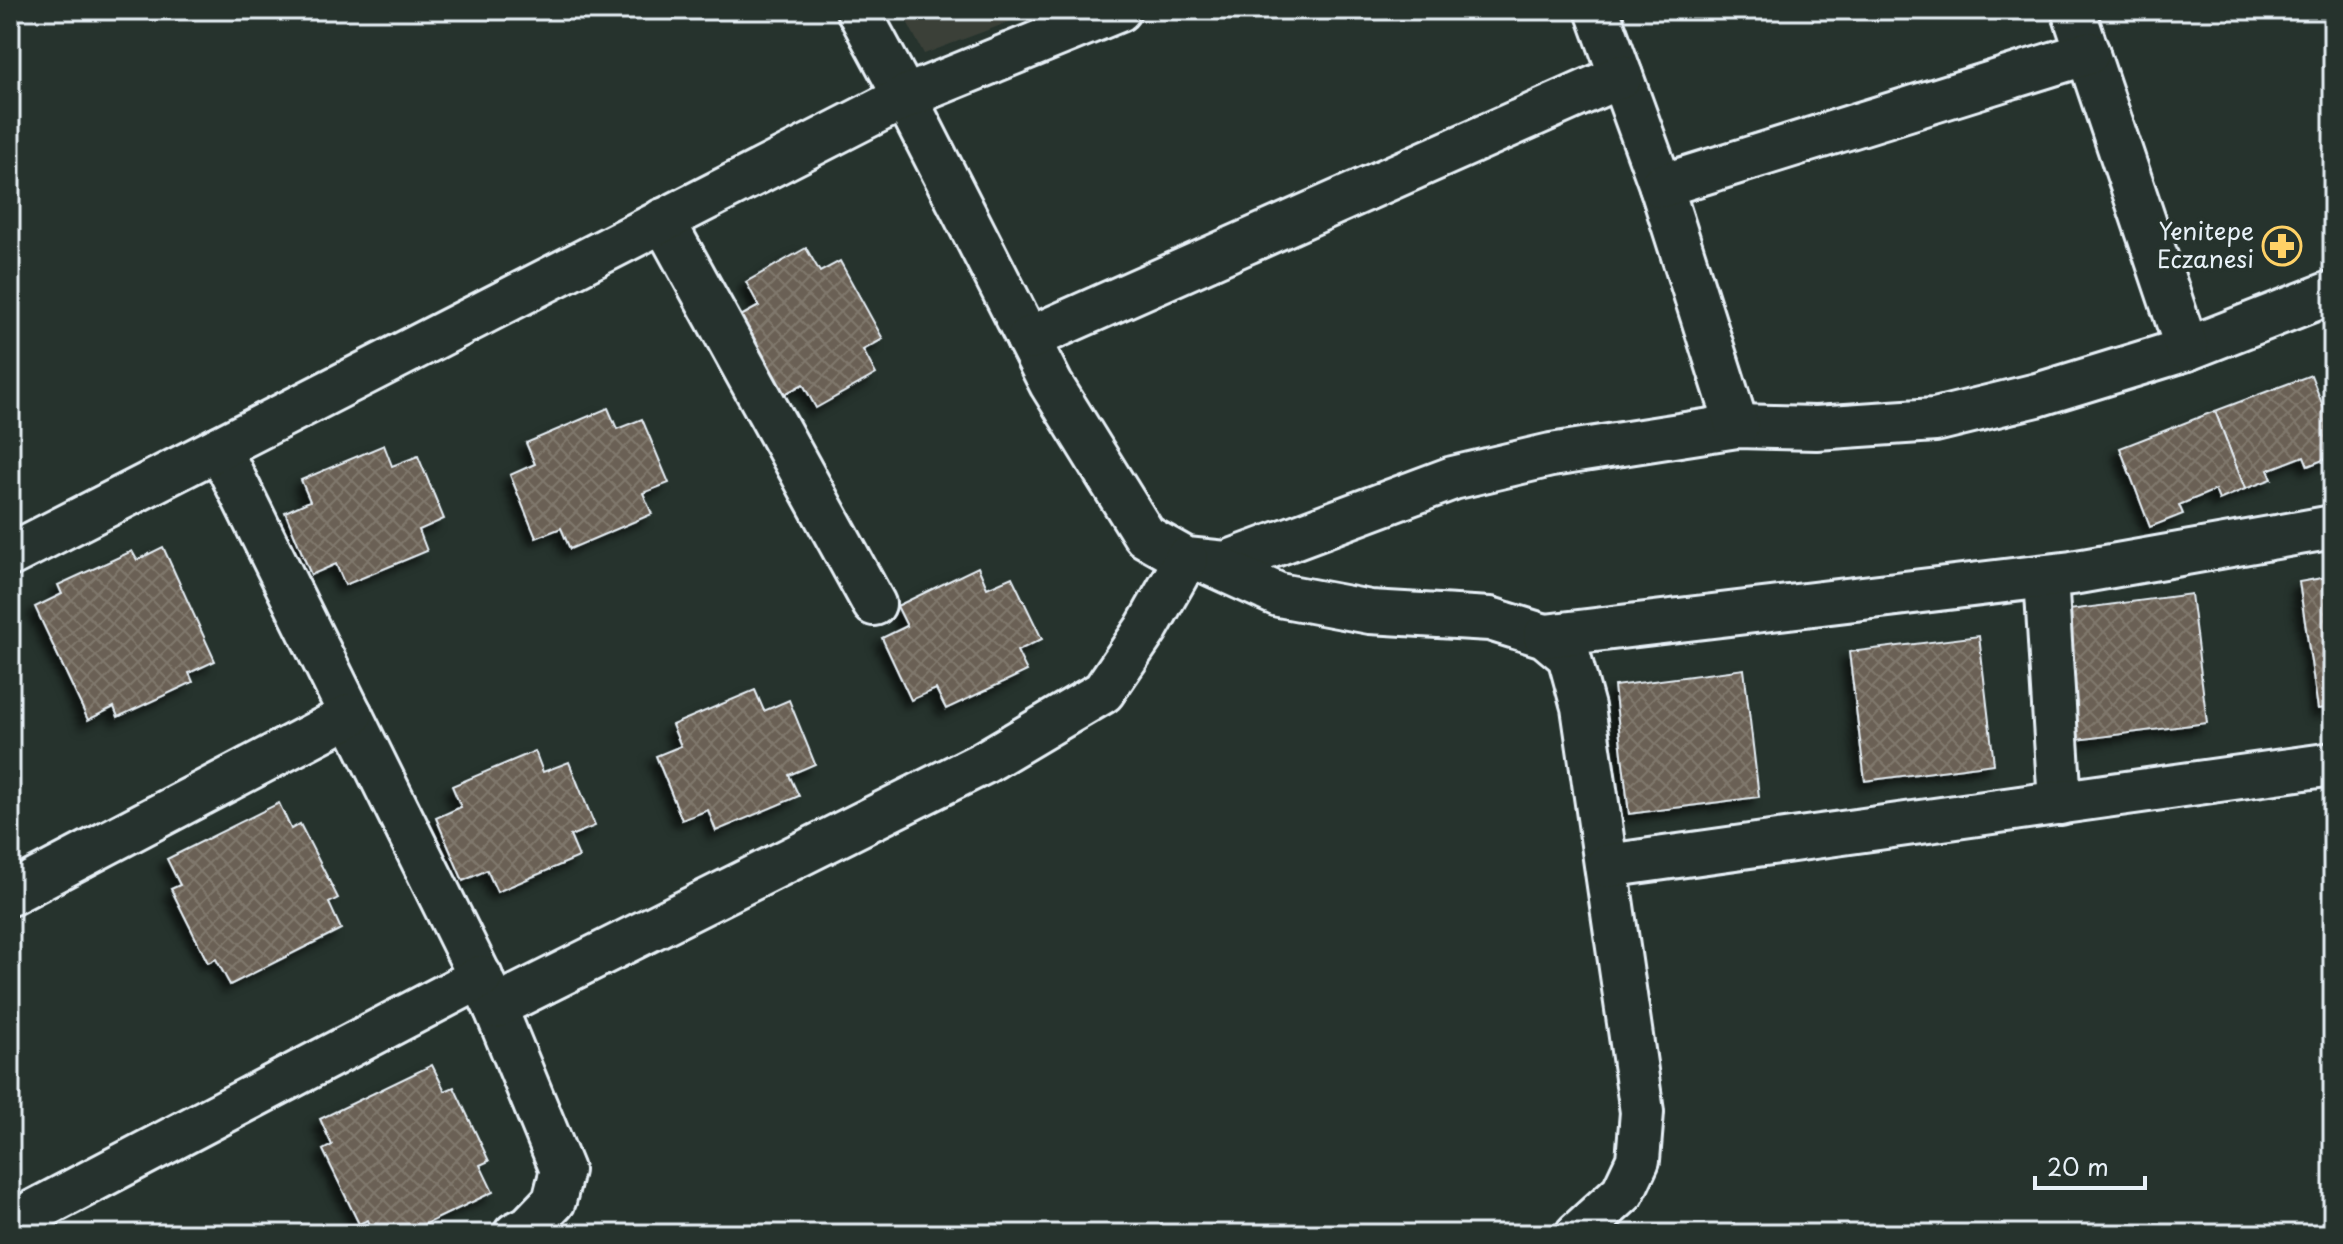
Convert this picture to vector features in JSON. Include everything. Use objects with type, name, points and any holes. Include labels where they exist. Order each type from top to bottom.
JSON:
[{"type":"street","points":[[858,10],[1051,384],[1145,536],[1279,595],[1370,612],[1490,619],[1545,636],[1569,656],[1579,694],[1607,866],[1642,1112],[1638,1160],[1623,1192],[1577,1234]]},
{"type":"street","points":[[10,555],[905,97],[1119,10]]},
{"type":"street","points":[[1597,10],[1661,186],[1737,426]]},
{"type":"street","points":[[2073,10],[2187,349]]},
{"type":"street","points":[[1661,186],[2088,53]]},
{"type":"street","points":[[1028,339],[1621,76]]},
{"type":"street","points":[[663,220],[874,604]]},
{"type":"street","points":[[1195,560],[1226,563],[1453,478],[1551,455],[1737,426],[1816,428],[1935,420],[2037,395],[2187,349],[2333,292]]},
{"type":"street","points":[[219,448],[488,992],[562,1170],[554,1201],[529,1227],[515,1234]]},
{"type":"street","points":[[1545,636],[2046,577],[2333,527]]},
{"type":"street","points":[[10,1224],[488,992],[983,763],[1103,692],[1195,560]]},
{"type":"street","points":[[2046,577],[2060,803]]},
{"type":"street","points":[[10,894],[351,715]]},
{"type":"street","points":[[1607,866],[2333,764]]},
{"type":"shaded area","points":[[901,10],[1041,10],[924,54]]},
{"type":"building","points":[[806,248],[820,272],[840,261],[883,339],[863,350],[876,374],[816,408],[803,384],[783,395],[739,317],[759,306],[746,282]]},
{"type":"building","points":[[2311,375],[2333,432],[2333,456],[2308,466],[2304,456],[2268,470],[2272,479],[2245,489],[2215,411]]},
{"type":"building","points":[[608,408],[617,429],[642,419],[669,483],[643,493],[652,514],[570,549],[561,528],[536,538],[510,475],[535,464],[526,443]]},
{"type":"building","points":[[2215,411],[2245,489],[2219,500],[2215,490],[2179,505],[2183,514],[2150,527],[2120,448]]},
{"type":"building","points":[[384,445],[392,466],[418,456],[444,519],[419,530],[427,551],[345,585],[336,564],[311,575],[285,512],[310,501],[301,480]]},
{"type":"building","points":[[163,547],[215,661],[189,673],[193,682],[118,717],[114,707],[88,720],[35,607],[62,594],[58,585],[132,551],[137,560]]},
{"type":"building","points":[[978,567],[987,588],[1012,577],[1042,639],[1017,651],[1027,671],[946,709],[936,689],[911,700],[882,638],[907,626],[897,606]]},
{"type":"building","points":[[2333,576],[2333,707],[2318,709],[2299,582]]},
{"type":"building","points":[[2191,594],[2207,723],[2077,740],[2061,611]]},
{"type":"building","points":[[1979,636],[1994,764],[1865,781],[1849,652]]},
{"type":"building","points":[[1744,669],[1759,797],[1629,814],[1614,686]]},
{"type":"building","points":[[755,690],[764,711],[789,700],[815,764],[789,775],[799,796],[716,831],[708,810],[682,820],[656,756],[681,746],[672,725]]},
{"type":"building","points":[[535,751],[543,772],[569,762],[595,826],[570,836],[579,857],[497,892],[487,870],[463,881],[436,818],[461,807],[452,786]]},
{"type":"building","points":[[279,803],[291,829],[300,824],[338,898],[329,903],[341,929],[230,985],[216,959],[208,963],[171,889],[180,885],[167,859]]},
{"type":"building","points":[[432,1065],[445,1091],[454,1087],[489,1161],[480,1165],[493,1192],[405,1234],[374,1234],[368,1220],[359,1224],[323,1150],[332,1145],[320,1119]]},
{"type":"place","name":"Yenitepe Eczanesi","points":[[2282,246]]}]
